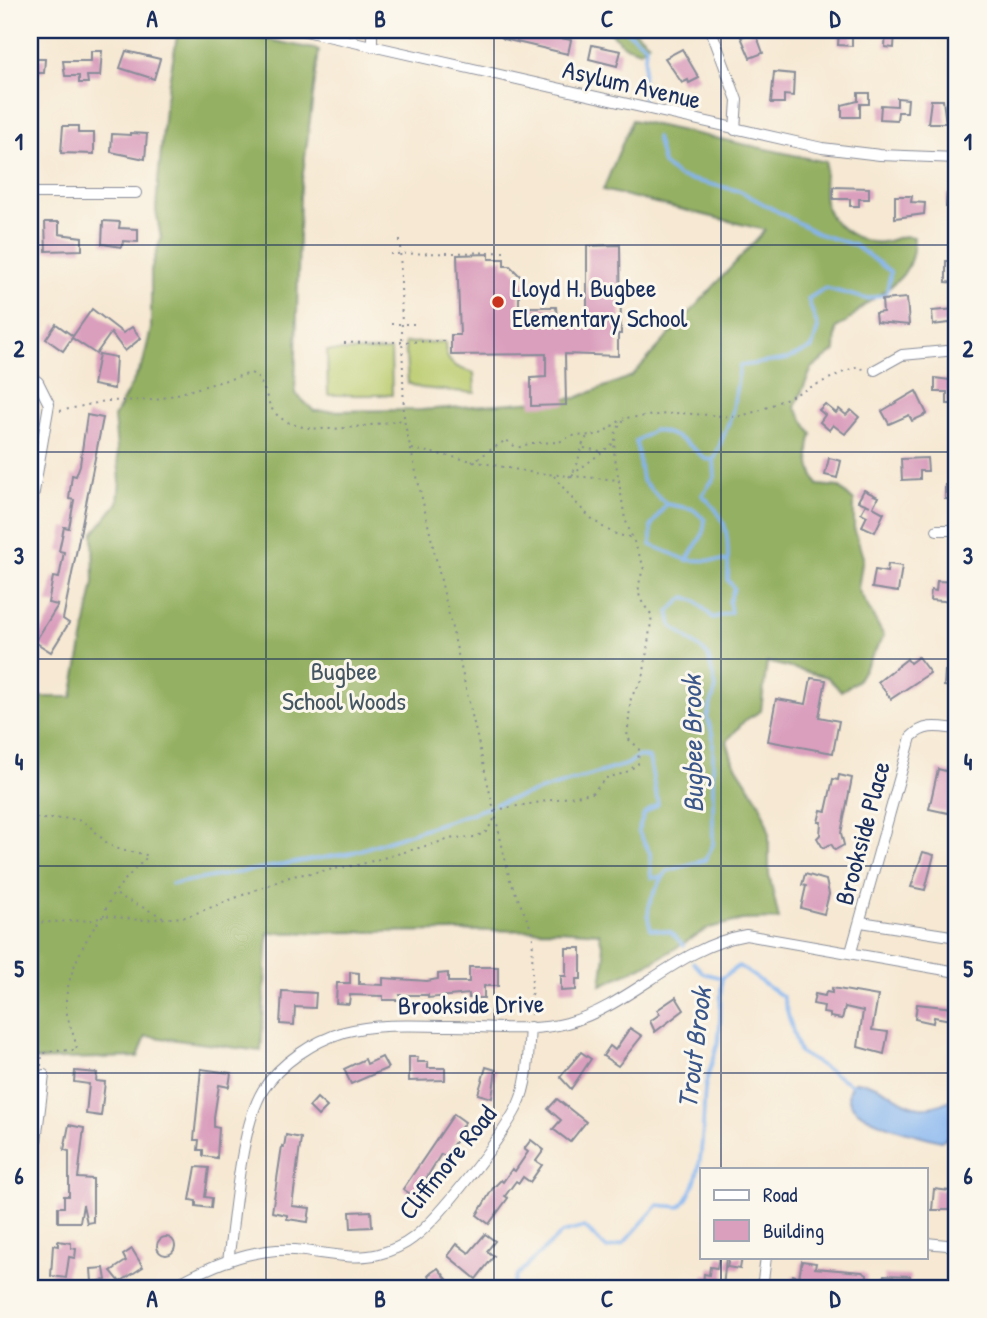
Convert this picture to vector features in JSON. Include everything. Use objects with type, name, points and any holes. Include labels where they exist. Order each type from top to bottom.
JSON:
[{"type":"street","name":"Asylum Avenue","points":[[301,30],[372,44],[734,130],[842,151],[957,158]]},
{"type":"street","points":[[372,30],[372,44]]},
{"type":"street","points":[[711,30],[737,100],[734,130]]},
{"type":"street","points":[[30,193],[136,193]]},
{"type":"street","points":[[875,370],[902,355],[957,350]]},
{"type":"street","points":[[30,376],[38,382],[49,404],[30,515]]},
{"type":"street","points":[[937,530],[957,530]]},
{"type":"street","name":"Brookside Place","points":[[851,952],[906,749],[919,729],[931,726],[957,729]]},
{"type":"street","points":[[861,922],[957,937]]},
{"type":"street","name":"Brookside Drive","points":[[228,1261],[248,1129],[263,1091],[295,1057],[344,1032],[381,1026],[530,1027],[563,1024],[596,1014],[686,955],[725,939],[746,935],[771,937],[957,972]]},
{"type":"street","name":"Cliffmore Road","points":[[170,1288],[228,1261],[265,1250],[363,1256],[380,1254],[412,1239],[446,1203],[498,1137],[519,1104],[527,1069],[530,1027]]},
{"type":"street","points":[[30,1191],[44,1074]]},
{"type":"street","points":[[928,1243],[957,1246]]},
{"type":"street","points":[[762,1288],[766,1258]]},
{"type":"path","points":[[400,240],[404,420],[510,880],[533,933],[530,1027]]},
{"type":"path","points":[[390,254],[507,252]]},
{"type":"path","points":[[391,324],[419,324]]},
{"type":"path","points":[[344,343],[449,341]]},
{"type":"path","points":[[471,462],[506,440],[517,448],[599,435],[625,418],[679,413],[737,418],[761,410],[855,367],[875,370]]},
{"type":"path","points":[[60,411],[106,401],[156,400],[251,373],[259,379],[273,410],[292,423],[308,429],[404,420]]},
{"type":"path","points":[[494,811],[592,793],[606,778],[625,773],[638,764],[639,748],[627,738],[628,724],[631,697],[643,679],[652,615],[637,599],[637,587],[644,567],[625,519],[615,442],[616,431],[625,418]]},
{"type":"path","points":[[571,476],[583,442],[588,436]]},
{"type":"path","points":[[571,476],[615,442]]},
{"type":"path","points":[[411,448],[471,462],[553,475],[620,480]]},
{"type":"path","points":[[583,448],[600,452]]},
{"type":"path","points":[[553,475],[593,523],[606,526],[616,535],[633,539]]},
{"type":"path","points":[[30,815],[37,820],[75,819],[93,827],[103,840],[116,848],[148,856],[132,869],[106,904],[104,915],[85,941],[66,992],[66,1009],[77,1050],[48,1051],[42,1055],[44,1074]]},
{"type":"path","points":[[30,923],[95,920],[104,915],[139,920],[186,917],[303,873],[358,865],[454,838],[475,837],[486,832],[496,817]]},
{"type":"path","points":[[116,894],[168,919]]},
{"type":"green space","points":[[609,30],[634,30],[649,43],[640,51],[623,45]]},
{"type":"green space","name":"Bugbee School Woods","points":[[178,31],[260,38],[319,50],[300,196],[295,393],[314,411],[421,410],[576,398],[632,376],[765,230],[603,190],[632,120],[826,162],[826,206],[829,214],[841,227],[866,241],[914,237],[913,251],[906,271],[836,328],[835,351],[812,368],[795,407],[812,434],[809,460],[818,485],[839,487],[854,501],[854,528],[863,557],[858,589],[884,636],[857,681],[841,691],[827,677],[767,662],[761,711],[744,721],[727,741],[733,761],[760,803],[769,831],[769,874],[779,919],[742,920],[709,928],[654,961],[601,985],[605,956],[599,933],[558,930],[268,933],[261,1051],[146,1036],[138,1057],[30,1060],[30,697],[72,697],[94,582],[93,534],[118,503],[120,481],[114,417],[143,363],[151,329],[151,270],[161,238],[156,210],[158,182],[166,98]]},
{"type":"green space","points":[[445,342],[449,360],[461,369],[474,373],[475,393],[420,388],[408,383],[405,343]]},
{"type":"green space","points":[[327,351],[391,351],[392,395],[328,395]]},
{"type":"water","points":[[854,1082],[882,1089],[913,1106],[939,1105],[957,1096],[957,1131],[941,1141],[878,1122],[852,1105],[848,1094]]},
{"type":"building","points":[[492,30],[557,30],[555,37],[571,40],[568,54],[504,39]]},
{"type":"building","points":[[839,30],[852,30],[852,46],[838,45]]},
{"type":"building","points":[[886,30],[895,30],[894,48],[885,47]]},
{"type":"building","points":[[755,31],[763,53],[750,58],[741,37]]},
{"type":"building","points":[[592,45],[621,51],[617,66],[589,59]]},
{"type":"building","points":[[682,49],[699,78],[689,83],[688,80],[682,83],[665,58]]},
{"type":"building","points":[[91,51],[102,51],[100,76],[87,76],[88,83],[79,83],[79,76],[65,76],[63,61],[91,61]]},
{"type":"building","points":[[126,51],[160,59],[154,79],[120,68]]},
{"type":"building","points":[[30,59],[45,59],[44,73],[30,73]]},
{"type":"building","points":[[774,72],[794,74],[793,96],[784,95],[784,103],[771,103]]},
{"type":"building","points":[[858,93],[869,93],[869,104],[860,104],[860,117],[842,117],[842,105],[858,101]]},
{"type":"building","points":[[897,98],[908,99],[907,112],[898,112],[897,120],[880,119],[881,105],[897,106]]},
{"type":"building","points":[[931,100],[943,100],[946,123],[928,123]]},
{"type":"building","points":[[63,126],[78,126],[78,133],[94,133],[94,154],[61,153]]},
{"type":"building","points":[[112,134],[147,134],[145,159],[111,152]]},
{"type":"building","points":[[833,187],[869,188],[869,199],[859,199],[859,206],[850,206],[850,199],[833,199]]},
{"type":"building","points":[[947,194],[957,194],[957,207],[946,207]]},
{"type":"building","points":[[895,196],[912,196],[911,202],[925,203],[924,214],[895,218]]},
{"type":"building","points":[[103,221],[120,222],[119,228],[138,229],[138,242],[123,241],[122,247],[102,244]]},
{"type":"building","points":[[45,222],[59,222],[59,234],[82,237],[82,250],[46,251]]},
{"type":"building","points":[[620,245],[621,334],[618,334],[618,356],[565,354],[566,405],[531,406],[531,378],[546,377],[546,354],[451,355],[451,335],[460,335],[457,255],[489,254],[489,259],[504,259],[504,266],[510,266],[525,281],[525,290],[519,290],[519,307],[556,307],[557,319],[587,319],[587,246]]},
{"type":"building","points":[[946,261],[957,261],[957,283],[946,282]]},
{"type":"building","points":[[907,298],[909,325],[876,322],[875,313],[883,312],[882,300]]},
{"type":"building","points":[[92,309],[123,333],[132,327],[141,338],[125,351],[111,333],[96,354],[72,338],[63,351],[46,339],[56,324],[73,336]]},
{"type":"building","points":[[957,309],[957,322],[933,325],[932,311]]},
{"type":"building","points":[[99,354],[116,357],[114,389],[93,385]]},
{"type":"building","points":[[935,378],[957,381],[957,404],[947,404],[947,392],[935,392]]},
{"type":"building","points":[[916,391],[927,414],[912,421],[909,415],[889,424],[882,411]]},
{"type":"building","points":[[825,404],[836,413],[839,409],[846,415],[851,410],[859,417],[845,434],[833,425],[829,430],[820,422],[825,415],[819,410]]},
{"type":"building","points":[[87,415],[103,418],[63,619],[69,623],[51,652],[35,642],[58,605],[48,603],[53,577],[59,578],[64,552],[59,551],[64,527],[69,528],[74,500],[69,499],[72,475],[76,476],[80,465]]},
{"type":"building","points":[[829,458],[841,461],[837,478],[825,475]]},
{"type":"building","points":[[927,458],[928,471],[920,471],[920,479],[902,480],[901,459]]},
{"type":"building","points":[[945,485],[957,485],[957,499],[945,499]]},
{"type":"building","points":[[864,490],[878,497],[873,507],[884,513],[875,532],[862,526],[867,516],[861,513],[866,504],[858,501]]},
{"type":"building","points":[[888,564],[902,566],[898,592],[872,588],[875,570],[887,572]]},
{"type":"building","points":[[937,581],[957,582],[957,602],[930,600],[931,590],[936,591]]},
{"type":"building","points":[[918,657],[930,673],[891,699],[878,682],[907,659],[910,663]]},
{"type":"building","points":[[945,671],[957,673],[957,687],[944,686]]},
{"type":"building","points":[[811,678],[826,680],[819,717],[839,721],[833,753],[768,741],[776,699],[806,704]]},
{"type":"building","points":[[938,769],[957,774],[948,813],[929,809]]},
{"type":"building","points":[[839,775],[852,778],[841,833],[844,845],[835,850],[831,844],[823,848],[817,838],[820,835],[821,822],[818,822],[821,810],[826,811],[833,779],[838,780]]},
{"type":"building","points":[[923,852],[934,855],[925,890],[911,887]]},
{"type":"building","points":[[805,874],[826,880],[829,894],[824,914],[801,908],[806,886],[802,885]]},
{"type":"building","points":[[566,948],[581,948],[581,979],[576,979],[576,990],[561,991],[561,976],[566,976]]},
{"type":"building","points":[[469,967],[498,967],[498,986],[484,986],[484,998],[469,998],[469,994],[428,998],[428,995],[400,995],[401,1000],[383,1000],[383,996],[350,995],[349,1004],[336,1003],[337,983],[350,983],[350,972],[359,973],[359,984],[383,985],[383,978],[427,981],[438,979],[438,974],[448,973],[448,982],[469,982]]},
{"type":"building","points":[[832,988],[878,996],[872,1030],[888,1032],[884,1054],[858,1047],[863,1011],[845,1007],[842,1019],[830,1017],[830,1014],[823,1013],[824,1006],[813,1004],[815,994],[825,996],[826,992],[832,993]]},
{"type":"building","points":[[282,991],[316,993],[315,1008],[295,1007],[294,1025],[280,1024]]},
{"type":"building","points":[[676,997],[684,1010],[655,1032],[650,1021],[660,1014],[657,1010]]},
{"type":"building","points":[[917,1004],[953,1008],[951,1020],[934,1017],[933,1023],[915,1019]]},
{"type":"building","points":[[630,1028],[642,1036],[618,1066],[603,1056],[610,1046],[615,1050]]},
{"type":"building","points":[[581,1052],[591,1059],[571,1089],[560,1077]]},
{"type":"building","points":[[382,1057],[388,1068],[351,1084],[344,1069],[365,1059],[367,1064]]},
{"type":"building","points":[[409,1057],[418,1057],[417,1062],[428,1062],[428,1068],[445,1068],[445,1080],[409,1081]]},
{"type":"building","points":[[486,1067],[496,1070],[492,1098],[478,1094]]},
{"type":"building","points":[[201,1069],[231,1073],[229,1087],[219,1085],[214,1117],[214,1127],[219,1128],[217,1158],[203,1156],[203,1150],[198,1150],[199,1140],[194,1140]]},
{"type":"building","points":[[75,1071],[97,1073],[96,1081],[105,1082],[101,1116],[86,1114],[89,1084],[74,1082]]},
{"type":"building","points":[[317,1098],[327,1107],[318,1116],[309,1107]]},
{"type":"building","points":[[557,1099],[586,1122],[570,1142],[553,1129],[561,1120],[548,1109]]},
{"type":"building","points":[[454,1114],[465,1122],[454,1137],[457,1139],[445,1156],[441,1154],[415,1197],[403,1189]]},
{"type":"building","points":[[69,1125],[84,1128],[78,1178],[93,1179],[93,1222],[87,1223],[83,1205],[80,1222],[58,1222],[58,1207],[64,1207],[64,1196],[69,1196],[69,1151],[64,1150]]},
{"type":"building","points":[[286,1135],[301,1138],[292,1206],[310,1208],[308,1222],[287,1219],[287,1215],[272,1212]]},
{"type":"building","points":[[531,1140],[544,1150],[536,1161],[542,1165],[530,1182],[523,1177],[519,1183],[516,1181],[505,1196],[508,1198],[489,1224],[477,1215],[493,1188],[501,1180],[503,1182],[512,1169],[515,1171],[528,1152],[524,1149]]},
{"type":"building","points":[[196,1167],[209,1168],[205,1197],[212,1198],[211,1208],[196,1206],[196,1201],[190,1200]]},
{"type":"building","points":[[934,1189],[957,1192],[957,1210],[932,1210]]},
{"type":"building","points":[[371,1211],[372,1227],[351,1228],[350,1212]]},
{"type":"building","points":[[485,1234],[495,1241],[487,1251],[494,1256],[476,1279],[448,1256],[457,1244],[469,1253]]},
{"type":"building","points":[[162,1237],[170,1237],[175,1246],[173,1253],[162,1255],[157,1250],[157,1242]]},
{"type":"building","points":[[58,1241],[71,1243],[71,1248],[76,1249],[75,1258],[69,1257],[66,1278],[51,1276],[53,1245],[58,1246]]},
{"type":"building","points":[[132,1249],[143,1267],[120,1282],[111,1271],[126,1261],[123,1255]]},
{"type":"building","points":[[719,1258],[726,1258],[723,1288],[708,1288],[708,1285],[703,1284],[704,1274],[709,1275],[710,1267],[717,1268]]},
{"type":"building","points":[[729,1258],[742,1258],[740,1269],[727,1267]]},
{"type":"building","points":[[802,1261],[816,1263],[815,1268],[862,1272],[867,1275],[866,1288],[807,1280],[805,1288],[791,1288],[793,1275],[799,1277]]},
{"type":"building","points":[[104,1268],[106,1280],[92,1282],[91,1269]]},
{"type":"building","points":[[438,1268],[447,1279],[437,1287],[428,1275]]},
{"type":"building","points":[[884,1275],[910,1276],[909,1288],[882,1288]]},
{"type":"waterway","name":"Bugbee Brook","points":[[625,30],[646,46],[642,90],[644,99]]},
{"type":"waterway","name":"Bugbee Brook","points":[[656,137],[663,164],[679,177],[740,191],[819,234],[854,245],[891,272],[886,294],[867,299],[825,288],[808,299],[818,328],[812,348],[788,359],[740,366],[732,414],[714,460],[705,459],[682,440],[654,430],[636,441],[642,480],[666,504],[651,526],[651,545],[687,560],[728,561],[728,580],[734,588],[729,602],[731,612],[713,618],[696,601],[685,597],[669,611],[672,626],[708,655],[716,688],[707,717],[713,736],[713,845],[705,860],[667,871],[651,898],[648,913],[651,929],[671,932],[684,946]]},
{"type":"waterway","points":[[714,460],[715,477],[702,495],[724,524],[728,561]]},
{"type":"waterway","points":[[666,504],[693,509],[705,520],[703,534],[687,560]]},
{"type":"waterway","points":[[495,804],[628,764],[639,756],[649,758],[658,804],[644,814],[638,831],[650,853],[651,878],[662,877]]},
{"type":"waterway","points":[[172,884],[351,853],[490,807]]},
{"type":"waterway","name":"Bugbee Brook","points":[[693,962],[703,973],[722,978]]},
{"type":"waterway","name":"Trout Brook","points":[[512,1288],[517,1275],[562,1233],[585,1227],[607,1249],[623,1244],[658,1205],[680,1207],[688,1196],[699,1168],[705,1089],[720,1026],[722,978],[739,966],[783,997],[799,1052],[854,1086]]},
{"type":"place","name":"Lloyd H. Bugbee Elementary School","points":[[498,302]]}]
